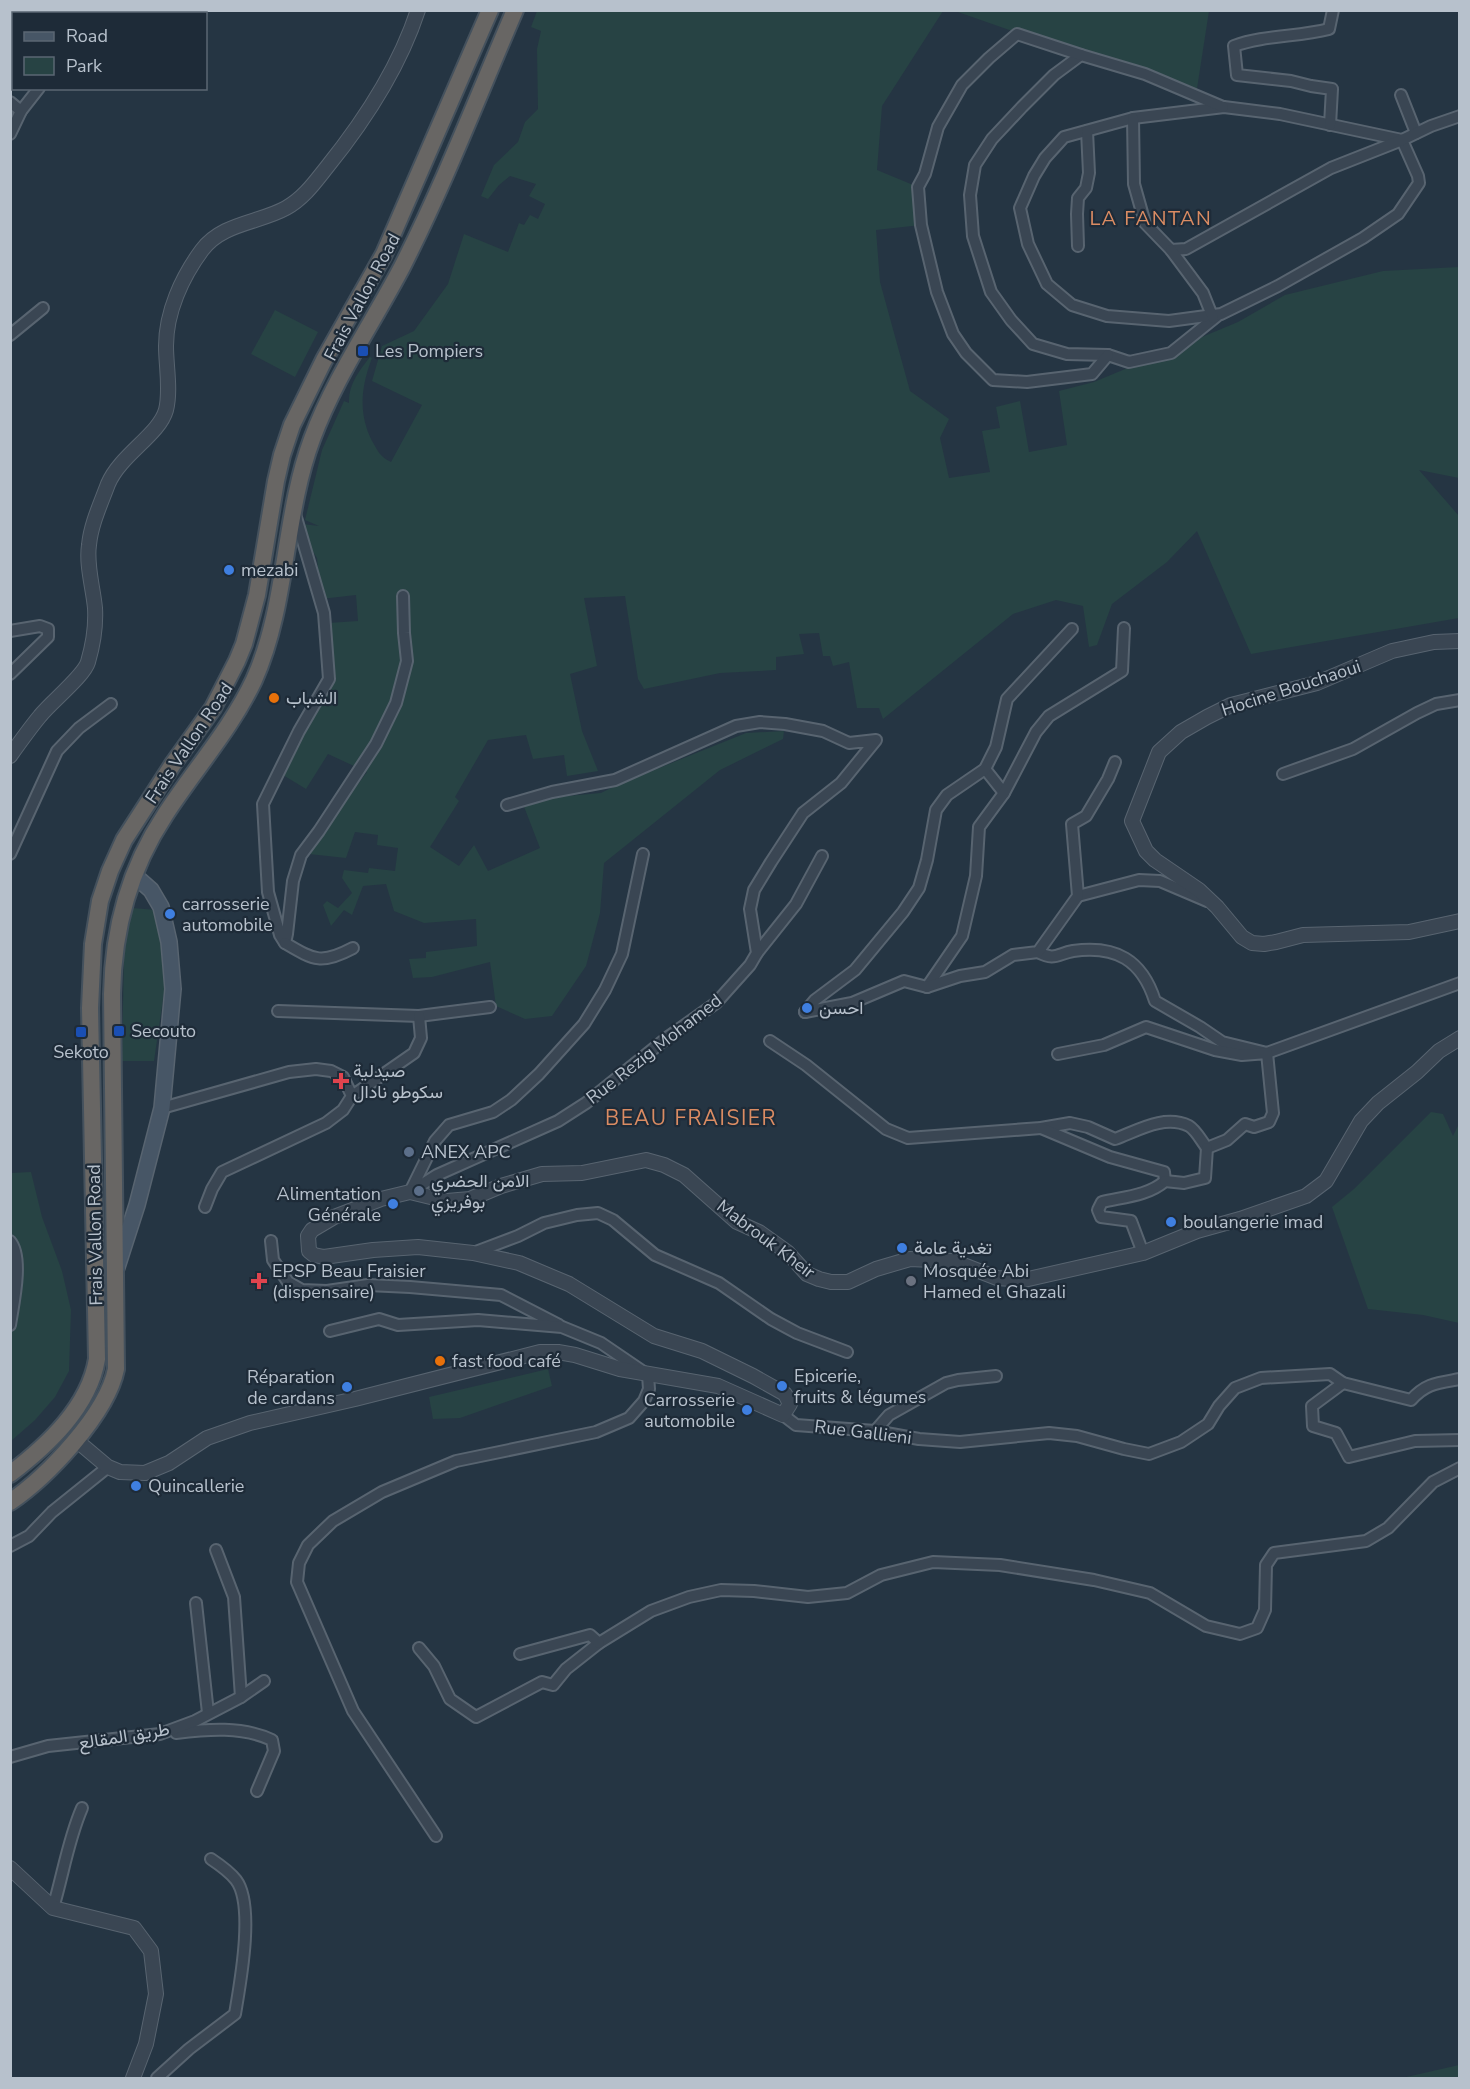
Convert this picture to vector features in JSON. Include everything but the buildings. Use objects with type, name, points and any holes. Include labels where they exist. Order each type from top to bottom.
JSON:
[{"type":"highway","name":"Frais Vallon Road","points":[[10,1474],[52,1436],[78,1407],[90,1387],[97,1359],[91,982],[96,916],[110,871],[141,811],[213,708],[237,661],[257,595],[278,474],[292,425],[324,360],[388,245],[490,10]]},
{"type":"highway","name":"Frais Vallon Road","points":[[10,1502],[33,1485],[76,1440],[101,1407],[114,1380],[117,1359],[112,980],[117,932],[134,875],[159,824],[236,714],[254,680],[269,636],[306,456],[319,420],[386,298],[425,219],[515,10]]},
{"type":"main road","points":[[116,1273],[162,1108],[172,989],[170,942],[161,907],[151,890],[134,875]]},
{"type":"street","points":[[10,756],[41,715],[87,665],[93,641],[95,610],[88,546],[109,482],[119,465],[156,427],[166,410],[168,400],[166,344],[169,319],[182,282],[204,248],[224,231],[284,209],[301,199],[340,151],[384,85],[409,39],[418,10]]},
{"type":"street","points":[[1330,125],[1332,88],[1237,75],[1234,46],[1248,41],[1307,35],[1329,29],[1334,10]]},
{"type":"street","points":[[1108,356],[1092,374],[1027,382],[993,380],[966,353],[953,334],[937,292],[921,225],[918,187],[925,174],[938,127],[962,85],[1017,34],[1144,74],[1224,107]]},
{"type":"street","points":[[1081,56],[1054,75],[992,139],[975,165],[970,195],[972,236],[991,292],[1011,320],[1033,344],[1067,354],[1108,356],[1129,362],[1171,353],[1215,316],[1278,286],[1363,238],[1398,214],[1419,183],[1402,140]]},
{"type":"street","points":[[10,134],[21,111],[37,90]]},
{"type":"street","points":[[1401,95],[1416,133]]},
{"type":"street","points":[[10,102],[21,111]]},
{"type":"street","points":[[1215,316],[1169,321],[1107,316],[1072,305],[1047,284],[1028,244],[1020,208],[1045,158],[1064,137],[1133,118],[1224,107],[1280,114],[1402,140]]},
{"type":"street","points":[[1171,250],[1186,249],[1331,168],[1460,116]]},
{"type":"street","points":[[1133,118],[1134,184],[1145,223],[1171,250],[1203,293],[1215,316]]},
{"type":"street","points":[[1078,246],[1078,198],[1086,188],[1089,173],[1087,130]]},
{"type":"street","points":[[10,335],[43,309]]},
{"type":"street","points":[[294,511],[324,613],[329,679],[299,731],[263,804],[268,892],[280,935],[285,943],[317,960],[335,958],[353,948]]},
{"type":"street","points":[[285,943],[293,881],[301,855],[376,744],[396,703],[407,661],[403,596]]},
{"type":"street","points":[[10,631],[42,626],[48,629],[49,634],[10,674]]},
{"type":"street","points":[[1072,628],[1006,699],[996,747],[985,769],[947,795],[936,810],[927,860],[919,888],[903,912],[855,970],[815,1000],[805,1012],[852,1003],[904,981],[927,987],[960,976],[985,972],[1013,955],[1038,952],[1048,957],[1071,951],[1094,950],[1116,954],[1134,963],[1149,981],[1155,1001],[1222,1042],[1267,1053]]},
{"type":"street","points":[[927,987],[962,936],[976,876],[979,827],[1004,793],[1036,732],[1049,716],[1122,671],[1124,628]]},
{"type":"street","name":"Hocine Bouchaoui","points":[[1460,641],[1434,642],[1392,651],[1317,683],[1231,705],[1181,732],[1159,752],[1132,821],[1146,851],[1213,903],[1242,937],[1252,943],[1264,944],[1304,934],[1409,932],[1460,921]]},
{"type":"street","points":[[1283,774],[1353,750],[1436,704],[1460,700]]},
{"type":"street","points":[[10,854],[57,751],[79,728],[111,704]]},
{"type":"street","points":[[507,805],[552,792],[615,780],[736,726],[760,722],[785,724],[823,731],[849,743],[875,739],[872,747],[841,783],[802,813],[754,890],[750,909],[757,953]]},
{"type":"street","points":[[1078,896],[1072,824],[1086,816],[1108,779],[1115,762]]},
{"type":"street","points":[[985,769],[1004,793]]},
{"type":"street","points":[[410,1192],[428,1160],[435,1141],[449,1125],[493,1112],[511,1100],[584,1024],[605,990],[622,954],[643,854]]},
{"type":"street","name":"Rue Rezig Mohamed","points":[[410,1192],[437,1175],[558,1121],[586,1103],[668,1037],[716,1002],[750,964],[796,904],[822,856]]},
{"type":"street","points":[[1038,952],[1078,896],[1139,880],[1160,881],[1213,903]]},
{"type":"street","points":[[1058,1054],[1104,1045],[1146,1027],[1215,1050],[1242,1055],[1267,1053],[1460,983]]},
{"type":"street","points":[[278,1011],[419,1016],[490,1007]]},
{"type":"street","points":[[205,1207],[222,1172],[326,1123],[343,1110],[352,1096],[414,1053],[421,1038],[419,1016]]},
{"type":"street","name":"Mabrouk Kheir","points":[[783,1415],[790,1404],[787,1396],[753,1376],[702,1352],[654,1336],[569,1284],[543,1272],[519,1263],[473,1253],[418,1247],[324,1257],[314,1255],[309,1251],[308,1236],[312,1230],[334,1217],[410,1192],[447,1201],[470,1199],[501,1186],[542,1174],[582,1173],[646,1160],[684,1174],[737,1222],[759,1232],[787,1252],[807,1274],[831,1282],[848,1282],[876,1269],[910,1259],[952,1261],[997,1278],[1024,1280],[1143,1252],[1197,1231],[1278,1207],[1306,1196],[1326,1181],[1361,1121],[1372,1109],[1439,1051],[1460,1038]]},
{"type":"street","points":[[770,1041],[806,1065],[886,1130],[908,1138],[1041,1128],[1070,1123],[1088,1127],[1115,1139],[1155,1123],[1171,1122],[1190,1126],[1208,1148],[1205,1178],[1184,1183],[1110,1157],[1041,1128]]},
{"type":"street","points":[[1208,1148],[1227,1140],[1245,1124],[1254,1127],[1269,1122],[1273,1113],[1267,1053]]},
{"type":"street","points":[[162,1108],[289,1072],[316,1068],[332,1071],[344,1077],[352,1096]]},
{"type":"street","points":[[1143,1252],[1131,1221],[1101,1217],[1098,1210],[1102,1203],[1157,1188],[1165,1176]]},
{"type":"street","points":[[473,1253],[518,1236],[544,1223],[598,1213],[613,1220],[655,1255],[720,1283],[771,1319],[797,1333],[847,1352]]},
{"type":"street","points":[[10,1241],[16,1248],[16,1274],[10,1326]]},
{"type":"street","points":[[271,1241],[273,1260],[288,1282],[302,1290],[327,1291],[368,1285],[501,1295],[562,1327],[601,1343],[648,1375],[649,1389],[644,1401],[629,1418],[596,1432],[456,1461],[382,1492],[333,1521],[308,1545],[299,1563],[297,1582],[353,1711],[436,1836]]},
{"type":"street","points":[[330,1331],[379,1319],[398,1325],[478,1320],[562,1327]]},
{"type":"street","name":"Rue Gallieni","points":[[76,1440],[108,1467],[120,1472],[145,1473],[168,1463],[207,1438],[250,1423],[355,1400],[540,1352],[575,1355],[620,1369],[718,1386],[783,1415],[796,1425],[874,1431],[919,1439],[960,1442],[1049,1433],[1077,1436],[1149,1454],[1181,1442],[1208,1424],[1219,1406],[1235,1388],[1261,1378],[1330,1374],[1343,1383]]},
{"type":"street","points":[[874,1431],[889,1415],[946,1383],[996,1376]]},
{"type":"street","points":[[1460,1379],[1433,1384],[1421,1389],[1411,1400],[1343,1383],[1312,1406],[1313,1426],[1336,1433],[1349,1457],[1415,1441],[1460,1440]]},
{"type":"street","points":[[10,1546],[29,1536],[52,1512],[108,1467]]},
{"type":"street","points":[[419,1648],[434,1666],[450,1699],[476,1717],[542,1682],[553,1685],[566,1669],[599,1642],[651,1611],[689,1597],[721,1590],[808,1597],[846,1593],[881,1575],[933,1562],[1000,1565],[1094,1580],[1150,1593],[1206,1626],[1240,1634],[1257,1628],[1265,1610],[1266,1565],[1274,1553],[1366,1541],[1388,1528],[1433,1482],[1460,1468]]},
{"type":"street","points":[[216,1550],[234,1597],[242,1697]]},
{"type":"street","points":[[196,1603],[208,1713]]},
{"type":"street","points":[[520,1654],[590,1635],[599,1642]]},
{"type":"street","name":"طريق المقالع","points":[[10,1757],[48,1746],[160,1734],[195,1721],[242,1697],[264,1681]]},
{"type":"street","points":[[160,1734],[216,1729],[261,1735],[272,1740],[274,1751],[257,1791]]},
{"type":"street","points":[[53,1908],[68,1857],[71,1833],[82,1808]]},
{"type":"street","points":[[157,2079],[189,2049],[235,2014],[244,1954],[244,1910],[237,1882],[222,1866],[210,1859]]},
{"type":"street","points":[[10,1868],[53,1908],[134,1928],[152,1952],[156,1994],[146,2044],[132,2079]]},
{"type":"green space","points":[[537,11],[943,11],[882,106],[877,170],[918,187],[921,225],[876,230],[880,282],[910,391],[949,419],[940,438],[949,478],[990,472],[982,431],[1000,428],[996,407],[1020,401],[1029,452],[1067,445],[1059,391],[1094,382],[1238,322],[1285,295],[1383,271],[1459,267],[1459,478],[1419,470],[1459,516],[1459,618],[1251,654],[1197,531],[1167,562],[1112,604],[1097,645],[1089,647],[1083,606],[1056,600],[1013,614],[883,719],[879,708],[857,708],[849,662],[833,666],[830,656],[823,656],[819,633],[799,634],[804,654],[776,657],[776,670],[720,673],[644,689],[638,679],[625,596],[584,598],[597,666],[570,674],[582,731],[598,771],[567,776],[564,755],[533,759],[526,735],[488,740],[455,797],[459,801],[430,847],[459,866],[474,845],[488,871],[540,848],[523,804],[545,798],[601,793],[746,733],[784,731],[783,739],[720,770],[604,863],[600,913],[586,966],[552,1016],[525,1019],[496,1006],[490,962],[432,977],[413,978],[409,959],[426,958],[426,952],[477,946],[476,919],[424,923],[394,911],[386,884],[363,886],[352,915],[344,910],[331,926],[323,905],[327,901],[338,908],[352,893],[342,878],[344,870],[368,873],[369,868],[395,871],[398,848],[377,845],[378,835],[355,832],[346,858],[309,854],[323,830],[367,772],[328,754],[306,789],[283,775],[328,672],[328,623],[358,621],[356,595],[321,599],[317,558],[302,534],[302,524],[319,526],[305,520],[322,450],[344,401],[349,403],[352,384],[366,362],[370,357],[372,358],[363,390],[365,420],[378,451],[391,462],[422,405],[372,381],[382,346],[414,331],[448,284],[464,234],[508,252],[519,223],[524,225],[530,215],[538,219],[545,204],[529,196],[536,184],[510,176],[488,199],[481,196],[494,165],[518,142],[525,122],[538,109],[537,49],[541,31],[531,27]]},
{"type":"green space","points":[[955,11],[1209,11],[1196,95]]},
{"type":"green space","points":[[275,310],[318,332],[295,377],[251,354]]},
{"type":"green space","points":[[132,908],[157,910],[165,940],[166,979],[154,1061],[122,1061],[124,951]]},
{"type":"green space","points":[[1431,1112],[1443,1114],[1453,1136],[1459,1124],[1459,1323],[1423,1315],[1368,1309],[1332,1207],[1354,1189]]},
{"type":"green space","points":[[31,1172],[42,1217],[62,1271],[71,1310],[69,1371],[55,1397],[35,1420],[11,1441],[11,1173]]},
{"type":"green space","points":[[548,1369],[552,1386],[460,1418],[433,1419],[429,1397]]},
{"type":"green space","points":[[1459,2065],[1459,2078],[1402,2078]]},
{"type":"place","name":"Les Pompiers","points":[[363,351]]},
{"type":"place","name":"mezabi","points":[[229,570]]},
{"type":"place","name":"الشباب","points":[[274,698]]},
{"type":"place","name":"carrosserie automobile","points":[[170,914]]},
{"type":"place","name":"احسن","points":[[807,1008]]},
{"type":"place","name":"Secouto","points":[[119,1031]]},
{"type":"place","name":"Sekoto","points":[[81,1032]]},
{"type":"place","name":"صيدلية سكوطو نادال","points":[[341,1081]]},
{"type":"place","name":"ANEX APC","points":[[409,1152]]},
{"type":"place","name":"الامن الحضري بوفريزي","points":[[419,1191]]},
{"type":"place","name":"Alimentation Générale","points":[[393,1204]]},
{"type":"place","name":"boulangerie imad","points":[[1171,1222]]},
{"type":"place","name":"تغدية عامة","points":[[902,1248]]},
{"type":"place","name":"EPSP Beau Fraisier (dispensaire)","points":[[259,1281]]},
{"type":"place","name":"Mosquée Abi Hamed el Ghazali","points":[[911,1281]]},
{"type":"place","name":"fast food café","points":[[440,1361]]},
{"type":"place","name":"Epicerie, fruits & légumes","points":[[782,1386]]},
{"type":"place","name":"Réparation de cardans","points":[[347,1387]]},
{"type":"place","name":"Carrosserie automobile","points":[[747,1410]]},
{"type":"place","name":"Quincallerie","points":[[136,1486]]},
{"type":"district","name":"LA FANTAN","points":[[1151,218]]},
{"type":"district","name":"BEAU FRAISIER","points":[[691,1118]]}]
